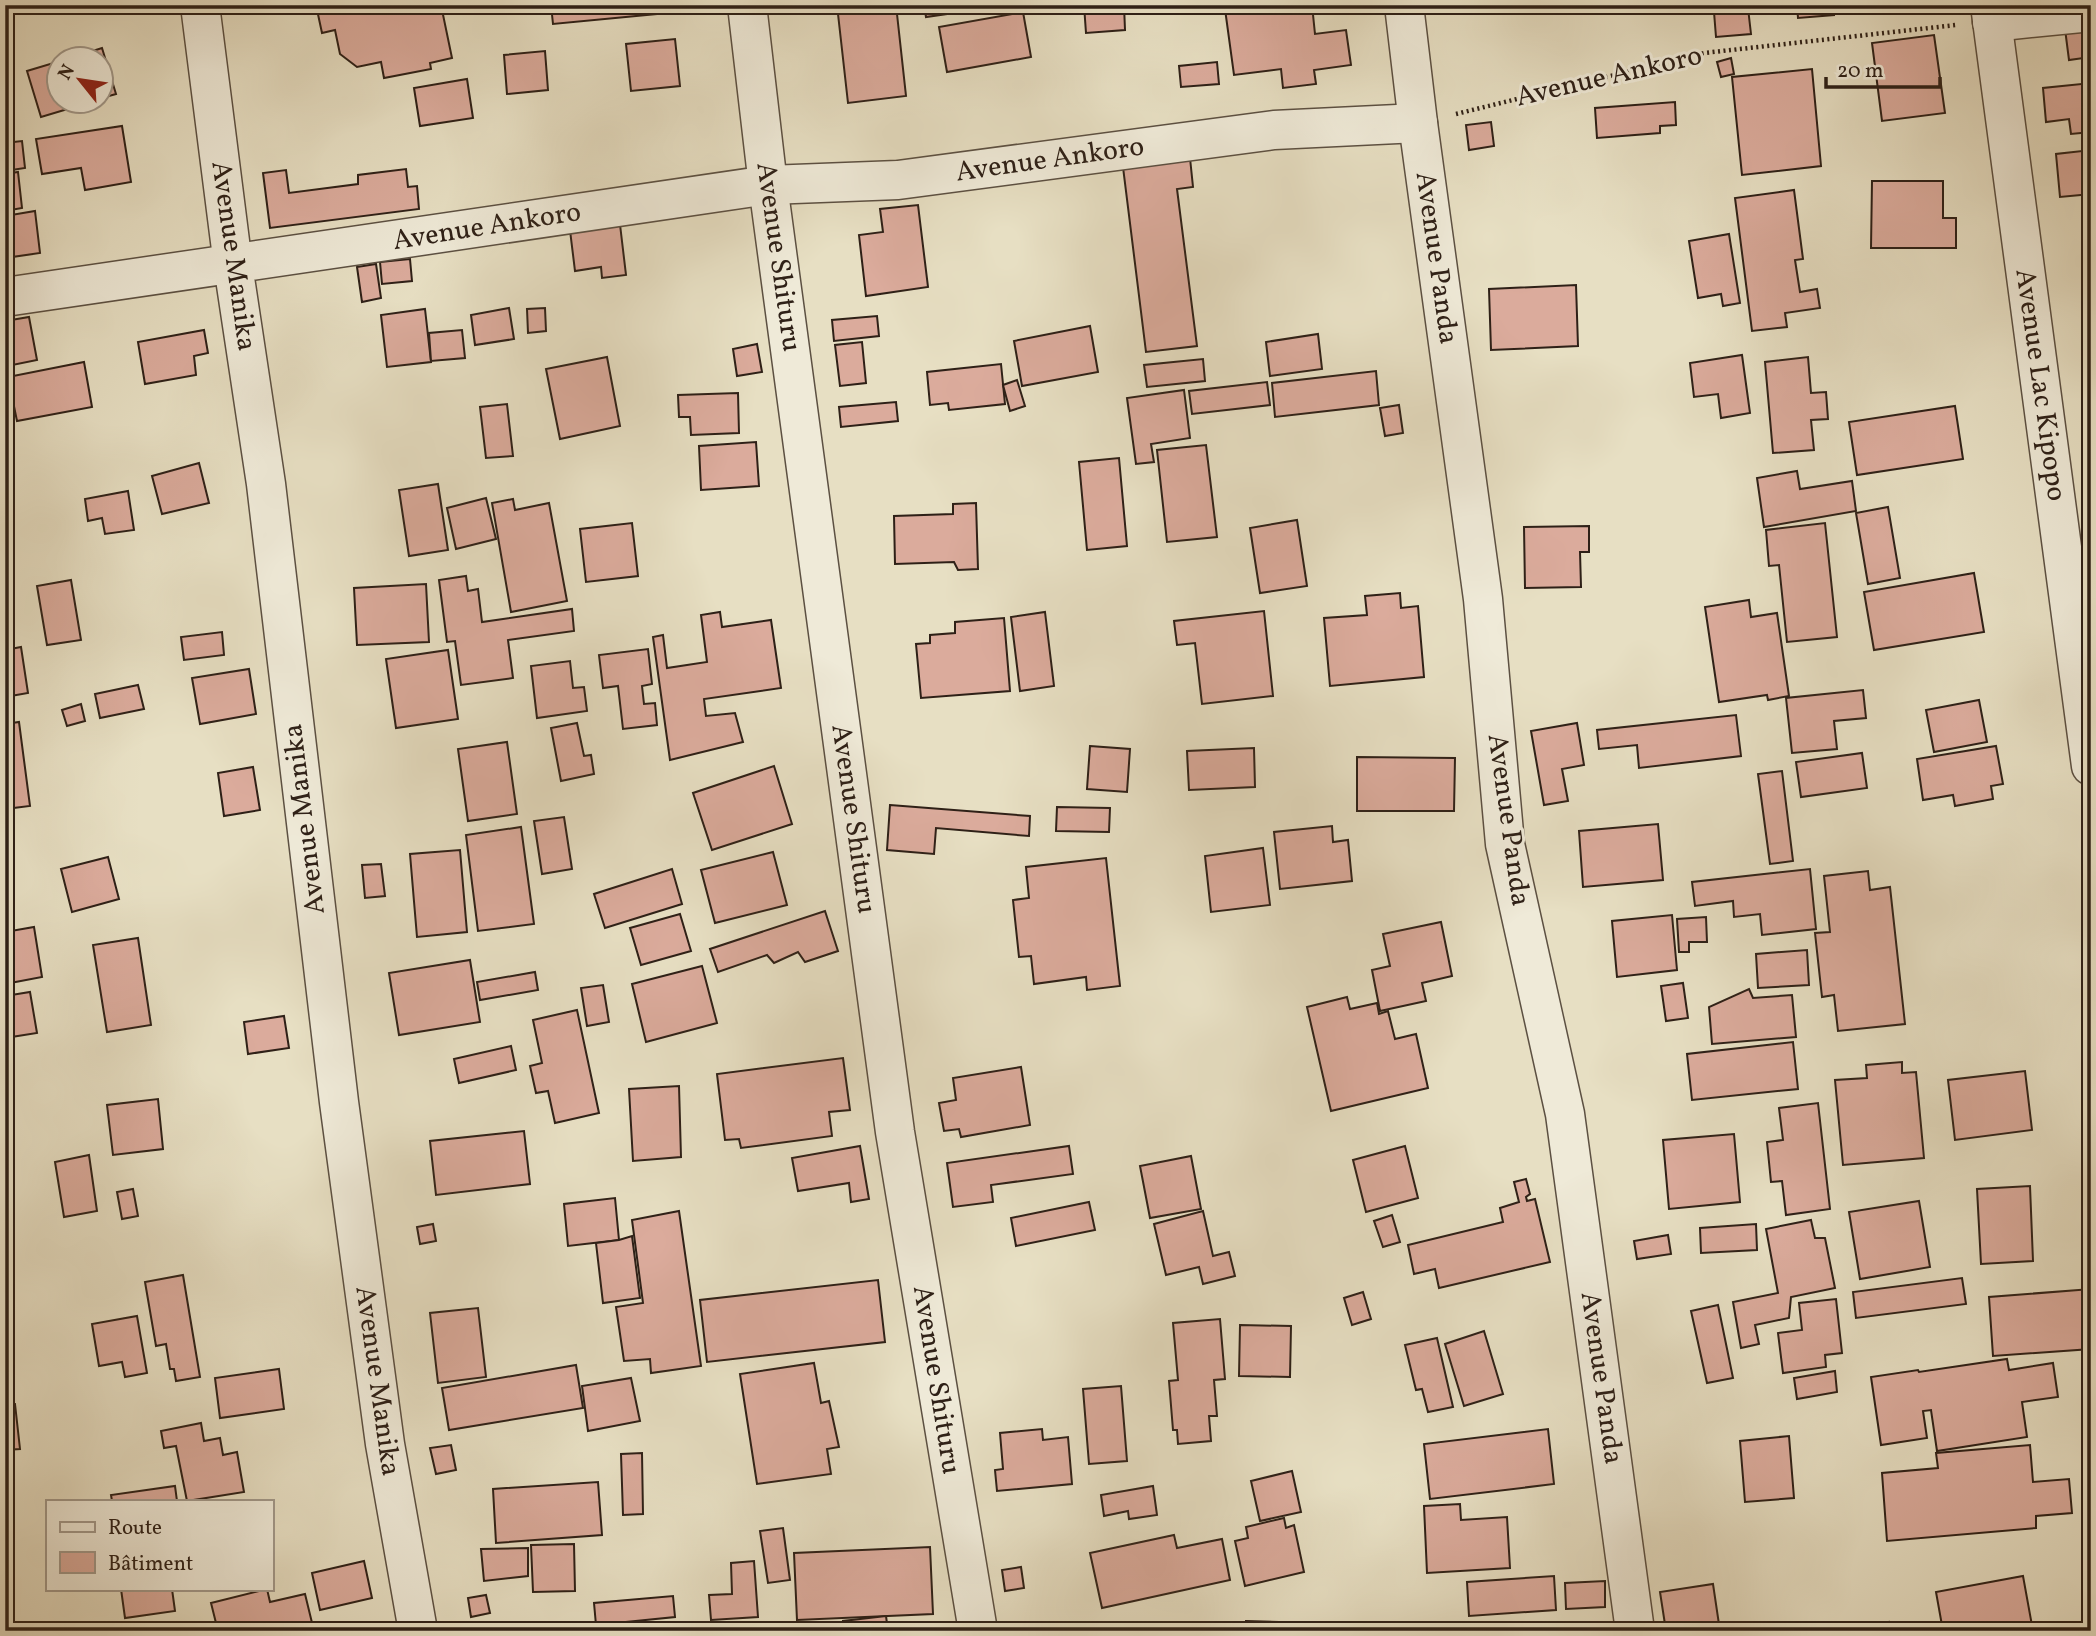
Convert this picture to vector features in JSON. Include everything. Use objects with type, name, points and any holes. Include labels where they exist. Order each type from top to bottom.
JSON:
[{"type":"street","name":"Avenue Manika","points":[[200,5],[233,265],[266,484],[337,1089],[385,1444],[418,1631]]},
{"type":"street","name":"Avenue Shituru","points":[[747,5],[768,185],[895,1132],[978,1631]]},
{"type":"street","name":"Avenue Panda","points":[[1404,5],[1483,599],[1505,844],[1566,1114],[1635,1631]]},
{"type":"street","points":[[1991,13],[2091,12]]},
{"type":"street","name":"Avenue Lac Kipopo","points":[[1991,13],[2091,766]]},
{"type":"street","name":"Avenue Ankoro","points":[[5,297],[768,185],[898,180],[1274,130],[1418,123]]},
{"type":"path","name":"Avenue Ankoro","points":[[1418,123],[1704,53],[1991,13]]},
{"type":"building","points":[[316,5],[441,5],[452,58],[430,63],[431,69],[384,78],[381,62],[357,67],[340,54],[335,30],[322,33]]},
{"type":"building","points":[[551,5],[688,5],[688,11],[553,24]]},
{"type":"building","points":[[837,5],[896,5],[906,96],[848,103]]},
{"type":"building","points":[[924,5],[988,5],[989,8],[926,17]]},
{"type":"building","points":[[1084,5],[1124,5],[1125,30],[1086,33]]},
{"type":"building","points":[[1252,5],[1312,5],[1315,34],[1346,30],[1351,65],[1314,70],[1316,84],[1283,88],[1281,69],[1234,75],[1225,9]]},
{"type":"building","points":[[1797,5],[1833,5],[1834,15],[1798,18]]},
{"type":"building","points":[[1748,8],[1751,34],[1716,37],[1714,12]]},
{"type":"building","points":[[1023,12],[1031,57],[947,72],[939,27]]},
{"type":"building","points":[[2091,25],[2091,57],[2069,60],[2065,29]]},
{"type":"building","points":[[1934,35],[1945,113],[1882,121],[1872,43]]},
{"type":"building","points":[[675,39],[680,86],[631,91],[626,44]]},
{"type":"building","points":[[545,51],[548,90],[507,94],[504,55]]},
{"type":"building","points":[[1731,58],[1734,74],[1721,77],[1717,62]]},
{"type":"building","points":[[1217,62],[1219,84],[1181,87],[1179,66]]},
{"type":"building","points":[[46,65],[46,116],[41,117],[27,71]]},
{"type":"building","points":[[1812,69],[1821,166],[1742,175],[1732,77]]},
{"type":"building","points":[[467,79],[473,118],[420,126],[414,88]]},
{"type":"building","points":[[2091,83],[2091,132],[2071,134],[2069,119],[2046,122],[2043,88]]},
{"type":"building","points":[[1675,102],[1676,125],[1660,126],[1660,133],[1597,138],[1595,108]]},
{"type":"building","points":[[1491,122],[1494,146],[1469,150],[1466,125]]},
{"type":"building","points":[[122,126],[131,182],[85,190],[81,168],[42,174],[36,139]]},
{"type":"building","points":[[22,141],[25,168],[5,171],[5,143]]},
{"type":"building","points":[[2091,150],[2091,194],[2060,197],[2056,154]]},
{"type":"building","points":[[1190,158],[1193,187],[1177,189],[1197,346],[1146,352],[1123,167]]},
{"type":"building","points":[[406,169],[408,187],[417,186],[419,209],[270,228],[263,173],[286,170],[289,193],[358,184],[358,175]]},
{"type":"building","points":[[18,172],[22,208],[5,211],[5,174]]},
{"type":"building","points":[[1872,181],[1943,181],[1943,218],[1956,218],[1956,248],[1871,248]]},
{"type":"building","points":[[1794,190],[1803,259],[1795,260],[1800,292],[1817,289],[1820,308],[1785,313],[1787,327],[1752,331],[1735,198]]},
{"type":"building","points":[[918,205],[928,287],[866,296],[859,235],[883,232],[880,209]]},
{"type":"building","points":[[35,211],[40,253],[5,258],[5,216]]},
{"type":"building","points":[[619,216],[626,275],[602,278],[601,267],[575,271],[569,222]]},
{"type":"building","points":[[1729,234],[1740,303],[1723,306],[1721,294],[1698,298],[1689,241]]},
{"type":"building","points":[[410,259],[412,281],[382,284],[380,262]]},
{"type":"building","points":[[376,264],[381,298],[362,302],[357,267]]},
{"type":"building","points":[[1576,285],[1578,346],[1491,350],[1489,289]]},
{"type":"building","points":[[509,308],[514,339],[475,345],[471,315]]},
{"type":"building","points":[[545,308],[546,331],[528,333],[527,309]]},
{"type":"building","points":[[425,309],[431,362],[387,367],[381,315]]},
{"type":"building","points":[[877,316],[879,336],[834,341],[832,320]]},
{"type":"building","points":[[29,317],[37,360],[12,365],[12,372],[5,373],[5,321]]},
{"type":"building","points":[[1090,326],[1098,372],[1022,386],[1014,341]]},
{"type":"building","points":[[204,330],[208,353],[194,356],[196,375],[145,384],[138,342]]},
{"type":"building","points":[[462,330],[465,358],[431,361],[429,333]]},
{"type":"building","points":[[1318,334],[1322,369],[1270,376],[1266,342]]},
{"type":"building","points":[[862,342],[866,383],[840,386],[835,345]]},
{"type":"building","points":[[757,344],[762,372],[737,376],[733,349]]},
{"type":"building","points":[[1742,355],[1750,413],[1721,418],[1718,394],[1694,397],[1690,363]]},
{"type":"building","points":[[607,357],[620,426],[560,439],[546,369]]},
{"type":"building","points":[[1808,357],[1811,393],[1826,392],[1828,419],[1811,420],[1814,450],[1773,453],[1765,362]]},
{"type":"building","points":[[1203,359],[1205,381],[1147,387],[1144,365]]},
{"type":"building","points":[[84,362],[92,407],[17,421],[8,377]]},
{"type":"building","points":[[1001,364],[1005,404],[949,410],[948,403],[930,405],[927,372]]},
{"type":"building","points":[[1376,371],[1379,405],[1275,417],[1272,383]]},
{"type":"building","points":[[1017,380],[1025,406],[1010,411],[1003,385]]},
{"type":"building","points":[[1267,382],[1270,405],[1192,414],[1189,391]]},
{"type":"building","points":[[1184,390],[1190,438],[1151,444],[1154,462],[1136,464],[1127,398]]},
{"type":"building","points":[[738,393],[739,433],[691,435],[690,417],[679,417],[678,395]]},
{"type":"building","points":[[896,402],[898,421],[841,427],[839,407]]},
{"type":"building","points":[[507,404],[513,456],[486,458],[480,407]]},
{"type":"building","points":[[1399,405],[1403,433],[1385,436],[1380,408]]},
{"type":"building","points":[[1955,406],[1963,459],[1857,475],[1849,422]]},
{"type":"building","points":[[756,442],[759,486],[701,490],[699,446]]},
{"type":"building","points":[[1206,445],[1217,537],[1167,542],[1157,450]]},
{"type":"building","points":[[1119,458],[1127,546],[1087,550],[1079,462]]},
{"type":"building","points":[[199,463],[209,503],[162,514],[152,476]]},
{"type":"building","points":[[1797,471],[1800,489],[1852,481],[1856,511],[1764,527],[1757,478]]},
{"type":"building","points":[[438,484],[448,550],[409,556],[399,490]]},
{"type":"building","points":[[128,491],[134,530],[105,534],[102,518],[88,521],[85,499]]},
{"type":"building","points":[[486,498],[496,539],[456,549],[447,508]]},
{"type":"building","points":[[513,499],[515,510],[549,503],[567,601],[511,612],[492,503]]},
{"type":"building","points":[[976,503],[978,569],[958,570],[954,562],[895,564],[894,516],[953,514],[953,504]]},
{"type":"building","points":[[1888,507],[1900,578],[1868,584],[1856,513]]},
{"type":"building","points":[[1297,520],[1307,586],[1260,593],[1250,528]]},
{"type":"building","points":[[632,523],[638,576],[586,582],[580,529]]},
{"type":"building","points":[[1825,523],[1837,637],[1787,642],[1779,565],[1769,566],[1766,530]]},
{"type":"building","points":[[1589,526],[1589,552],[1580,552],[1581,587],[1525,588],[1524,527]]},
{"type":"building","points":[[1974,573],[1984,632],[1874,650],[1864,592]]},
{"type":"building","points":[[466,576],[468,591],[478,589],[482,622],[572,609],[574,631],[508,640],[513,678],[461,685],[455,641],[447,642],[439,580]]},
{"type":"building","points":[[71,580],[81,640],[47,645],[37,586]]},
{"type":"building","points":[[426,584],[429,642],[357,645],[354,588]]},
{"type":"building","points":[[1400,593],[1401,608],[1418,606],[1424,677],[1330,686],[1324,618],[1367,615],[1365,596]]},
{"type":"building","points":[[1749,600],[1751,617],[1777,613],[1789,696],[1768,700],[1767,695],[1719,702],[1705,607]]},
{"type":"building","points":[[1264,611],[1273,696],[1202,704],[1195,643],[1177,645],[1174,621]]},
{"type":"building","points":[[720,612],[722,627],[771,620],[781,688],[704,699],[706,716],[735,713],[743,742],[670,760],[653,637],[663,635],[667,668],[707,662],[701,615]]},
{"type":"building","points":[[1045,612],[1054,686],[1020,691],[1011,617]]},
{"type":"building","points":[[1004,618],[1010,691],[921,698],[916,644],[930,643],[930,635],[955,633],[955,622]]},
{"type":"building","points":[[222,632],[224,655],[184,660],[181,637]]},
{"type":"building","points":[[21,647],[28,693],[5,697],[5,650]]},
{"type":"building","points":[[648,649],[652,684],[642,686],[644,704],[655,703],[657,725],[623,729],[618,686],[603,688],[599,655]]},
{"type":"building","points":[[448,650],[458,719],[396,728],[386,659]]},
{"type":"building","points":[[570,661],[573,688],[584,687],[587,711],[537,718],[531,666]]},
{"type":"building","points":[[249,669],[256,714],[200,724],[192,678]]},
{"type":"building","points":[[138,685],[144,709],[100,718],[95,694]]},
{"type":"building","points":[[1863,690],[1866,718],[1834,721],[1837,749],[1792,753],[1786,698]]},
{"type":"building","points":[[1979,700],[1987,742],[1934,752],[1926,710]]},
{"type":"building","points":[[81,704],[85,721],[67,726],[62,710]]},
{"type":"building","points":[[1736,715],[1741,756],[1639,768],[1637,745],[1599,749],[1597,730]]},
{"type":"building","points":[[19,722],[30,806],[5,809],[5,724]]},
{"type":"building","points":[[577,723],[584,756],[591,755],[594,774],[561,781],[551,728]]},
{"type":"building","points":[[1577,723],[1584,765],[1562,769],[1568,801],[1544,805],[1531,731]]},
{"type":"building","points":[[507,742],[517,814],[468,821],[458,749]]},
{"type":"building","points":[[1090,746],[1130,749],[1127,792],[1087,789]]},
{"type":"building","points":[[1996,746],[2003,784],[1991,786],[1993,799],[1955,806],[1953,795],[1923,800],[1917,759]]},
{"type":"building","points":[[1254,748],[1255,787],[1189,790],[1187,751]]},
{"type":"building","points":[[1862,753],[1867,788],[1801,797],[1796,762]]},
{"type":"building","points":[[1357,757],[1455,758],[1454,811],[1357,811]]},
{"type":"building","points":[[774,766],[792,824],[712,850],[693,793]]},
{"type":"building","points":[[253,767],[260,810],[224,816],[218,773]]},
{"type":"building","points":[[1782,771],[1793,861],[1770,864],[1758,774]]},
{"type":"building","points":[[890,805],[1030,816],[1029,836],[936,828],[934,854],[887,850]]},
{"type":"building","points":[[1057,807],[1110,808],[1109,832],[1056,831]]},
{"type":"building","points":[[564,817],[572,869],[542,874],[534,821]]},
{"type":"building","points":[[1658,824],[1663,880],[1583,887],[1579,831]]},
{"type":"building","points":[[1332,826],[1333,842],[1348,840],[1352,881],[1280,889],[1274,832]]},
{"type":"building","points":[[521,827],[534,924],[478,931],[466,835]]},
{"type":"building","points":[[1263,848],[1270,905],[1211,912],[1205,856]]},
{"type":"building","points":[[460,850],[467,932],[417,937],[410,854]]},
{"type":"building","points":[[773,852],[787,905],[715,923],[701,870]]},
{"type":"building","points":[[108,857],[119,899],[72,912],[61,869]]},
{"type":"building","points":[[1106,858],[1120,986],[1087,990],[1086,977],[1034,984],[1031,956],[1019,957],[1013,900],[1029,898],[1026,867]]},
{"type":"building","points":[[381,864],[385,896],[365,898],[362,865]]},
{"type":"building","points":[[672,869],[682,904],[605,928],[594,894]]},
{"type":"building","points":[[1810,869],[1816,929],[1762,935],[1760,914],[1734,917],[1733,901],[1695,906],[1692,882]]},
{"type":"building","points":[[1868,871],[1870,890],[1890,887],[1905,1024],[1838,1031],[1834,995],[1822,997],[1815,933],[1830,932],[1824,876]]},
{"type":"building","points":[[825,911],[838,951],[805,962],[798,952],[774,963],[767,955],[718,972],[710,949]]},
{"type":"building","points":[[680,914],[691,951],[641,965],[630,928]]},
{"type":"building","points":[[1672,915],[1677,970],[1617,977],[1612,921]]},
{"type":"building","points":[[1706,917],[1707,942],[1689,942],[1689,952],[1679,952],[1677,919]]},
{"type":"building","points":[[1441,922],[1452,976],[1422,983],[1426,1001],[1380,1011],[1372,970],[1390,966],[1383,934]]},
{"type":"building","points":[[34,927],[42,977],[5,984],[5,932]]},
{"type":"building","points":[[138,938],[151,1025],[107,1032],[93,945]]},
{"type":"building","points":[[1807,950],[1809,985],[1758,988],[1756,954]]},
{"type":"building","points":[[470,960],[480,1022],[399,1035],[389,973]]},
{"type":"building","points":[[702,966],[717,1023],[646,1042],[632,984]]},
{"type":"building","points":[[535,972],[538,990],[480,1000],[477,982]]},
{"type":"building","points":[[1683,983],[1688,1018],[1666,1021],[1661,986]]},
{"type":"building","points":[[603,985],[609,1022],[587,1026],[581,988]]},
{"type":"building","points":[[1749,989],[1753,998],[1792,995],[1796,1037],[1712,1044],[1709,1007]]},
{"type":"building","points":[[30,992],[37,1033],[5,1038],[5,996]]},
{"type":"building","points":[[1347,997],[1350,1009],[1377,1003],[1379,1014],[1388,1011],[1395,1039],[1416,1034],[1428,1088],[1331,1111],[1307,1007]]},
{"type":"building","points":[[577,1010],[599,1113],[555,1123],[548,1091],[536,1093],[530,1066],[542,1063],[533,1020]]},
{"type":"building","points":[[284,1016],[289,1048],[248,1054],[244,1022]]},
{"type":"building","points":[[1793,1042],[1798,1089],[1692,1100],[1687,1054]]},
{"type":"building","points":[[511,1046],[516,1070],[459,1083],[454,1059]]},
{"type":"building","points":[[843,1058],[850,1110],[829,1112],[832,1136],[741,1148],[739,1139],[725,1140],[717,1074]]},
{"type":"building","points":[[1902,1062],[1902,1073],[1916,1072],[1924,1158],[1843,1165],[1835,1080],[1867,1078],[1866,1065]]},
{"type":"building","points":[[1021,1067],[1030,1125],[961,1137],[959,1129],[944,1131],[939,1103],[956,1100],[953,1078]]},
{"type":"building","points":[[2025,1071],[2032,1130],[1955,1140],[1948,1080]]},
{"type":"building","points":[[679,1086],[681,1157],[633,1161],[629,1089]]},
{"type":"building","points":[[158,1099],[163,1149],[113,1155],[107,1105]]},
{"type":"building","points":[[1818,1103],[1830,1209],[1786,1215],[1782,1181],[1771,1182],[1767,1142],[1783,1140],[1779,1108]]},
{"type":"building","points":[[524,1131],[530,1184],[436,1195],[430,1141]]},
{"type":"building","points":[[1734,1134],[1740,1202],[1669,1209],[1663,1140]]},
{"type":"building","points":[[860,1146],[869,1199],[851,1202],[849,1183],[798,1191],[792,1158]]},
{"type":"building","points":[[1069,1146],[1073,1174],[991,1185],[993,1202],[953,1207],[947,1163]]},
{"type":"building","points":[[1405,1146],[1418,1198],[1366,1212],[1353,1160]]},
{"type":"building","points":[[89,1155],[97,1211],[64,1217],[55,1162]]},
{"type":"building","points":[[1191,1156],[1201,1209],[1150,1218],[1140,1166]]},
{"type":"building","points":[[1526,1179],[1530,1194],[1526,1197],[1527,1201],[1535,1199],[1550,1262],[1439,1288],[1435,1269],[1414,1274],[1408,1245],[1503,1222],[1500,1208],[1519,1202],[1514,1182]]},
{"type":"building","points":[[2030,1186],[2033,1261],[1981,1264],[1977,1189]]},
{"type":"building","points":[[133,1189],[138,1216],[122,1219],[117,1192]]},
{"type":"building","points":[[615,1198],[619,1240],[568,1246],[564,1204]]},
{"type":"building","points":[[1919,1201],[1930,1267],[1860,1279],[1849,1212]]},
{"type":"building","points":[[1089,1202],[1095,1230],[1016,1246],[1011,1218]]},
{"type":"building","points":[[679,1211],[701,1366],[651,1373],[650,1359],[624,1361],[616,1307],[643,1303],[632,1220]]},
{"type":"building","points":[[1203,1211],[1213,1256],[1229,1252],[1235,1276],[1203,1284],[1199,1267],[1166,1275],[1154,1224]]},
{"type":"building","points":[[1392,1215],[1400,1242],[1383,1247],[1374,1221]]},
{"type":"building","points":[[1811,1220],[1815,1238],[1825,1238],[1835,1288],[1791,1297],[1789,1318],[1755,1325],[1759,1344],[1741,1348],[1733,1302],[1778,1293],[1766,1229]]},
{"type":"building","points":[[433,1224],[436,1241],[420,1244],[417,1227]]},
{"type":"building","points":[[1756,1224],[1757,1250],[1701,1253],[1700,1228]]},
{"type":"building","points":[[1668,1235],[1671,1254],[1637,1259],[1634,1241]]},
{"type":"building","points":[[632,1236],[640,1298],[603,1303],[596,1243]]},
{"type":"building","points":[[183,1275],[200,1377],[176,1381],[174,1369],[170,1369],[166,1344],[156,1346],[145,1282]]},
{"type":"building","points":[[1962,1278],[1966,1304],[1856,1318],[1853,1292]]},
{"type":"building","points":[[878,1280],[885,1342],[707,1362],[700,1300]]},
{"type":"building","points":[[2091,1289],[2091,1349],[1993,1356],[1989,1297]]},
{"type":"building","points":[[1363,1292],[1371,1319],[1352,1325],[1344,1298]]},
{"type":"building","points":[[1836,1299],[1842,1353],[1825,1355],[1826,1367],[1783,1373],[1778,1333],[1802,1330],[1799,1303]]},
{"type":"building","points":[[1718,1305],[1733,1378],[1707,1383],[1691,1311]]},
{"type":"building","points":[[478,1308],[486,1377],[438,1383],[430,1313]]},
{"type":"building","points":[[137,1316],[147,1373],[125,1377],[122,1362],[99,1366],[92,1324]]},
{"type":"building","points":[[1220,1319],[1225,1379],[1214,1380],[1217,1416],[1209,1416],[1211,1441],[1178,1444],[1177,1430],[1173,1430],[1169,1381],[1178,1380],[1173,1323]]},
{"type":"building","points":[[1240,1325],[1291,1326],[1290,1377],[1239,1376]]},
{"type":"building","points":[[1484,1331],[1503,1394],[1464,1406],[1445,1344]]},
{"type":"building","points":[[1437,1338],[1453,1407],[1428,1412],[1422,1389],[1416,1390],[1405,1345]]},
{"type":"building","points":[[2007,1359],[2009,1370],[2053,1363],[2058,1397],[2022,1402],[2027,1437],[1937,1451],[1931,1410],[1923,1411],[1927,1438],[1881,1445],[1871,1377]]},
{"type":"building","points":[[814,1363],[821,1403],[829,1401],[839,1447],[827,1449],[831,1474],[757,1484],[740,1374]]},
{"type":"building","points":[[576,1365],[583,1408],[449,1430],[442,1388]]},
{"type":"building","points":[[279,1369],[284,1409],[220,1418],[215,1378]]},
{"type":"building","points":[[1835,1371],[1837,1392],[1797,1399],[1794,1378]]},
{"type":"building","points":[[631,1378],[640,1421],[588,1431],[582,1386]]},
{"type":"building","points":[[1121,1386],[1127,1461],[1089,1464],[1083,1389]]},
{"type":"building","points":[[15,1404],[20,1449],[5,1450],[5,1405]]},
{"type":"building","points":[[201,1423],[204,1441],[220,1438],[223,1455],[237,1452],[244,1492],[187,1500],[176,1446],[164,1448],[161,1431]]},
{"type":"building","points":[[1042,1429],[1043,1440],[1068,1437],[1072,1484],[997,1491],[995,1470],[1003,1469],[1000,1433]]},
{"type":"building","points":[[1548,1429],[1554,1484],[1430,1499],[1424,1444]]},
{"type":"building","points":[[1789,1436],[1794,1498],[1745,1502],[1740,1441]]},
{"type":"building","points":[[451,1445],[456,1470],[436,1474],[430,1448]]},
{"type":"building","points":[[2030,1445],[2033,1482],[2069,1479],[2072,1513],[2036,1516],[2036,1528],[1887,1541],[1882,1473],[1938,1468],[1936,1453]]},
{"type":"building","points":[[642,1453],[643,1514],[623,1515],[621,1454]]},
{"type":"building","points":[[1292,1471],[1301,1512],[1260,1521],[1251,1481]]},
{"type":"building","points":[[598,1482],[602,1535],[496,1543],[493,1489]]},
{"type":"building","points":[[175,1486],[177,1500],[112,1500],[111,1495]]},
{"type":"building","points":[[1153,1486],[1157,1515],[1129,1519],[1128,1511],[1104,1516],[1101,1495]]},
{"type":"building","points":[[1460,1504],[1461,1520],[1507,1517],[1510,1568],[1427,1573],[1424,1506]]},
{"type":"building","points":[[1284,1518],[1286,1528],[1294,1525],[1304,1572],[1245,1586],[1235,1541],[1248,1538],[1246,1527]]},
{"type":"building","points":[[783,1528],[790,1580],[768,1583],[760,1531]]},
{"type":"building","points":[[1174,1535],[1177,1548],[1222,1539],[1230,1580],[1102,1608],[1090,1553]]},
{"type":"building","points":[[574,1544],[575,1591],[533,1592],[531,1545]]},
{"type":"building","points":[[930,1547],[933,1614],[797,1620],[794,1553]]},
{"type":"building","points":[[528,1548],[528,1576],[484,1581],[481,1549]]},
{"type":"building","points":[[364,1561],[372,1598],[320,1610],[312,1573]]},
{"type":"building","points":[[754,1561],[758,1617],[711,1620],[709,1595],[732,1594],[731,1563]]},
{"type":"building","points":[[1021,1567],[1024,1588],[1005,1591],[1002,1570]]},
{"type":"building","points":[[1554,1576],[1556,1610],[1469,1616],[1467,1582]]},
{"type":"building","points":[[2023,1576],[2033,1631],[1943,1631],[1936,1592]]},
{"type":"building","points":[[1605,1581],[1605,1607],[1566,1609],[1565,1583]]},
{"type":"building","points":[[1713,1584],[1720,1631],[1666,1631],[1660,1592]]},
{"type":"building","points":[[121,1590],[172,1590],[175,1611],[125,1618]]},
{"type":"building","points":[[263,1590],[267,1590],[270,1602],[305,1594],[314,1631],[218,1631],[211,1603]]},
{"type":"building","points":[[486,1595],[490,1613],[471,1617],[468,1598]]},
{"type":"building","points":[[673,1596],[675,1617],[596,1625],[594,1603]]},
{"type":"building","points":[[886,1616],[888,1631],[844,1631],[843,1621]]},
{"type":"building","points":[[1246,1621],[1278,1622],[1277,1631],[1246,1631]]},
{"type":"building","points":[[1451,1622],[1452,1631],[1388,1631],[1388,1623]]},
{"type":"building","points":[[1889,1622],[1890,1631],[1824,1631]]},
{"type":"building","points":[[737,1626],[737,1631],[665,1631]]}]
